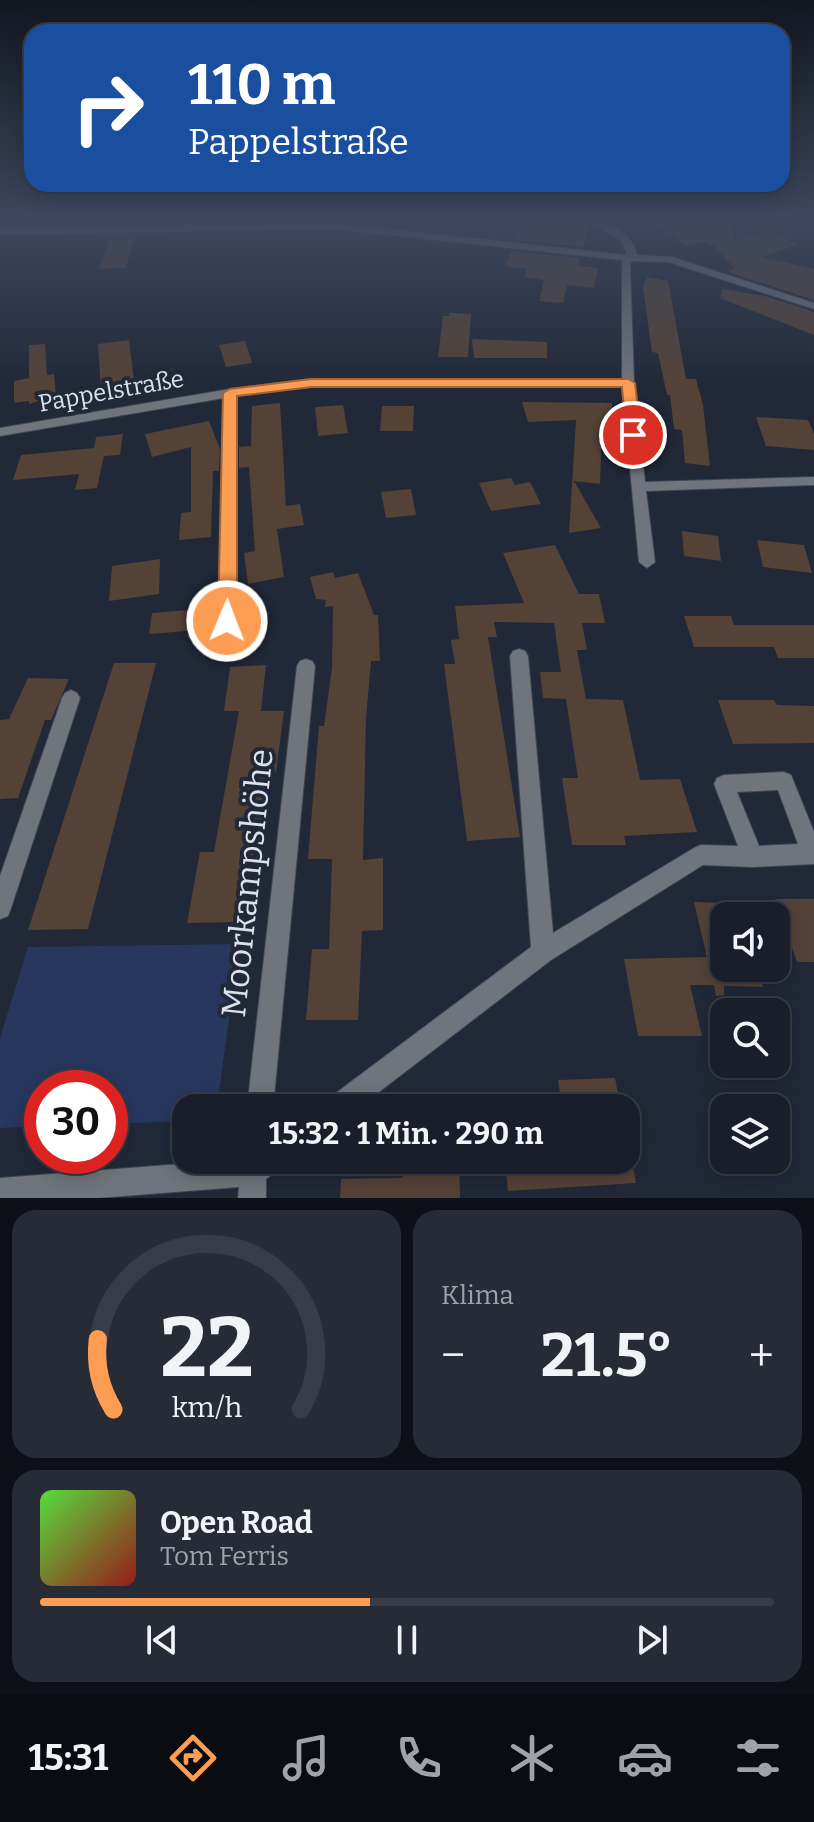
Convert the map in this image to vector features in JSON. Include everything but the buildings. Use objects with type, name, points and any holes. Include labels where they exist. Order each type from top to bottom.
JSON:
[{"type":"street","points":[[625,276],[628,383],[647,562]]},
{"type":"street","points":[[724,276],[814,306]]},
{"type":"street","name":"Pappelstraße","points":[[0,432],[230,393],[311,383],[628,383]]},
{"type":"street","points":[[227,621],[230,393]]},
{"type":"street","points":[[639,487],[814,481]]},
{"type":"street","points":[[519,656],[543,952]]},
{"type":"street","name":"Moorkampshöhe","points":[[261,1094],[306,666]]},
{"type":"street","points":[[0,908],[71,698]]},
{"type":"street","points":[[355,1094],[543,952],[701,855],[753,857],[812,854],[784,781],[724,784],[753,857]]},
{"type":"street","points":[[0,1192],[231,1174]]},
{"type":"shaded area","points":[[239,944],[219,1094],[172,1094],[172,1122],[128,1123],[128,1070],[24,1070],[24,1127],[0,1128],[0,1038],[28,947]]},
{"type":"route","points":[[227,621],[230,393],[311,383],[628,383],[633,435]]}]
